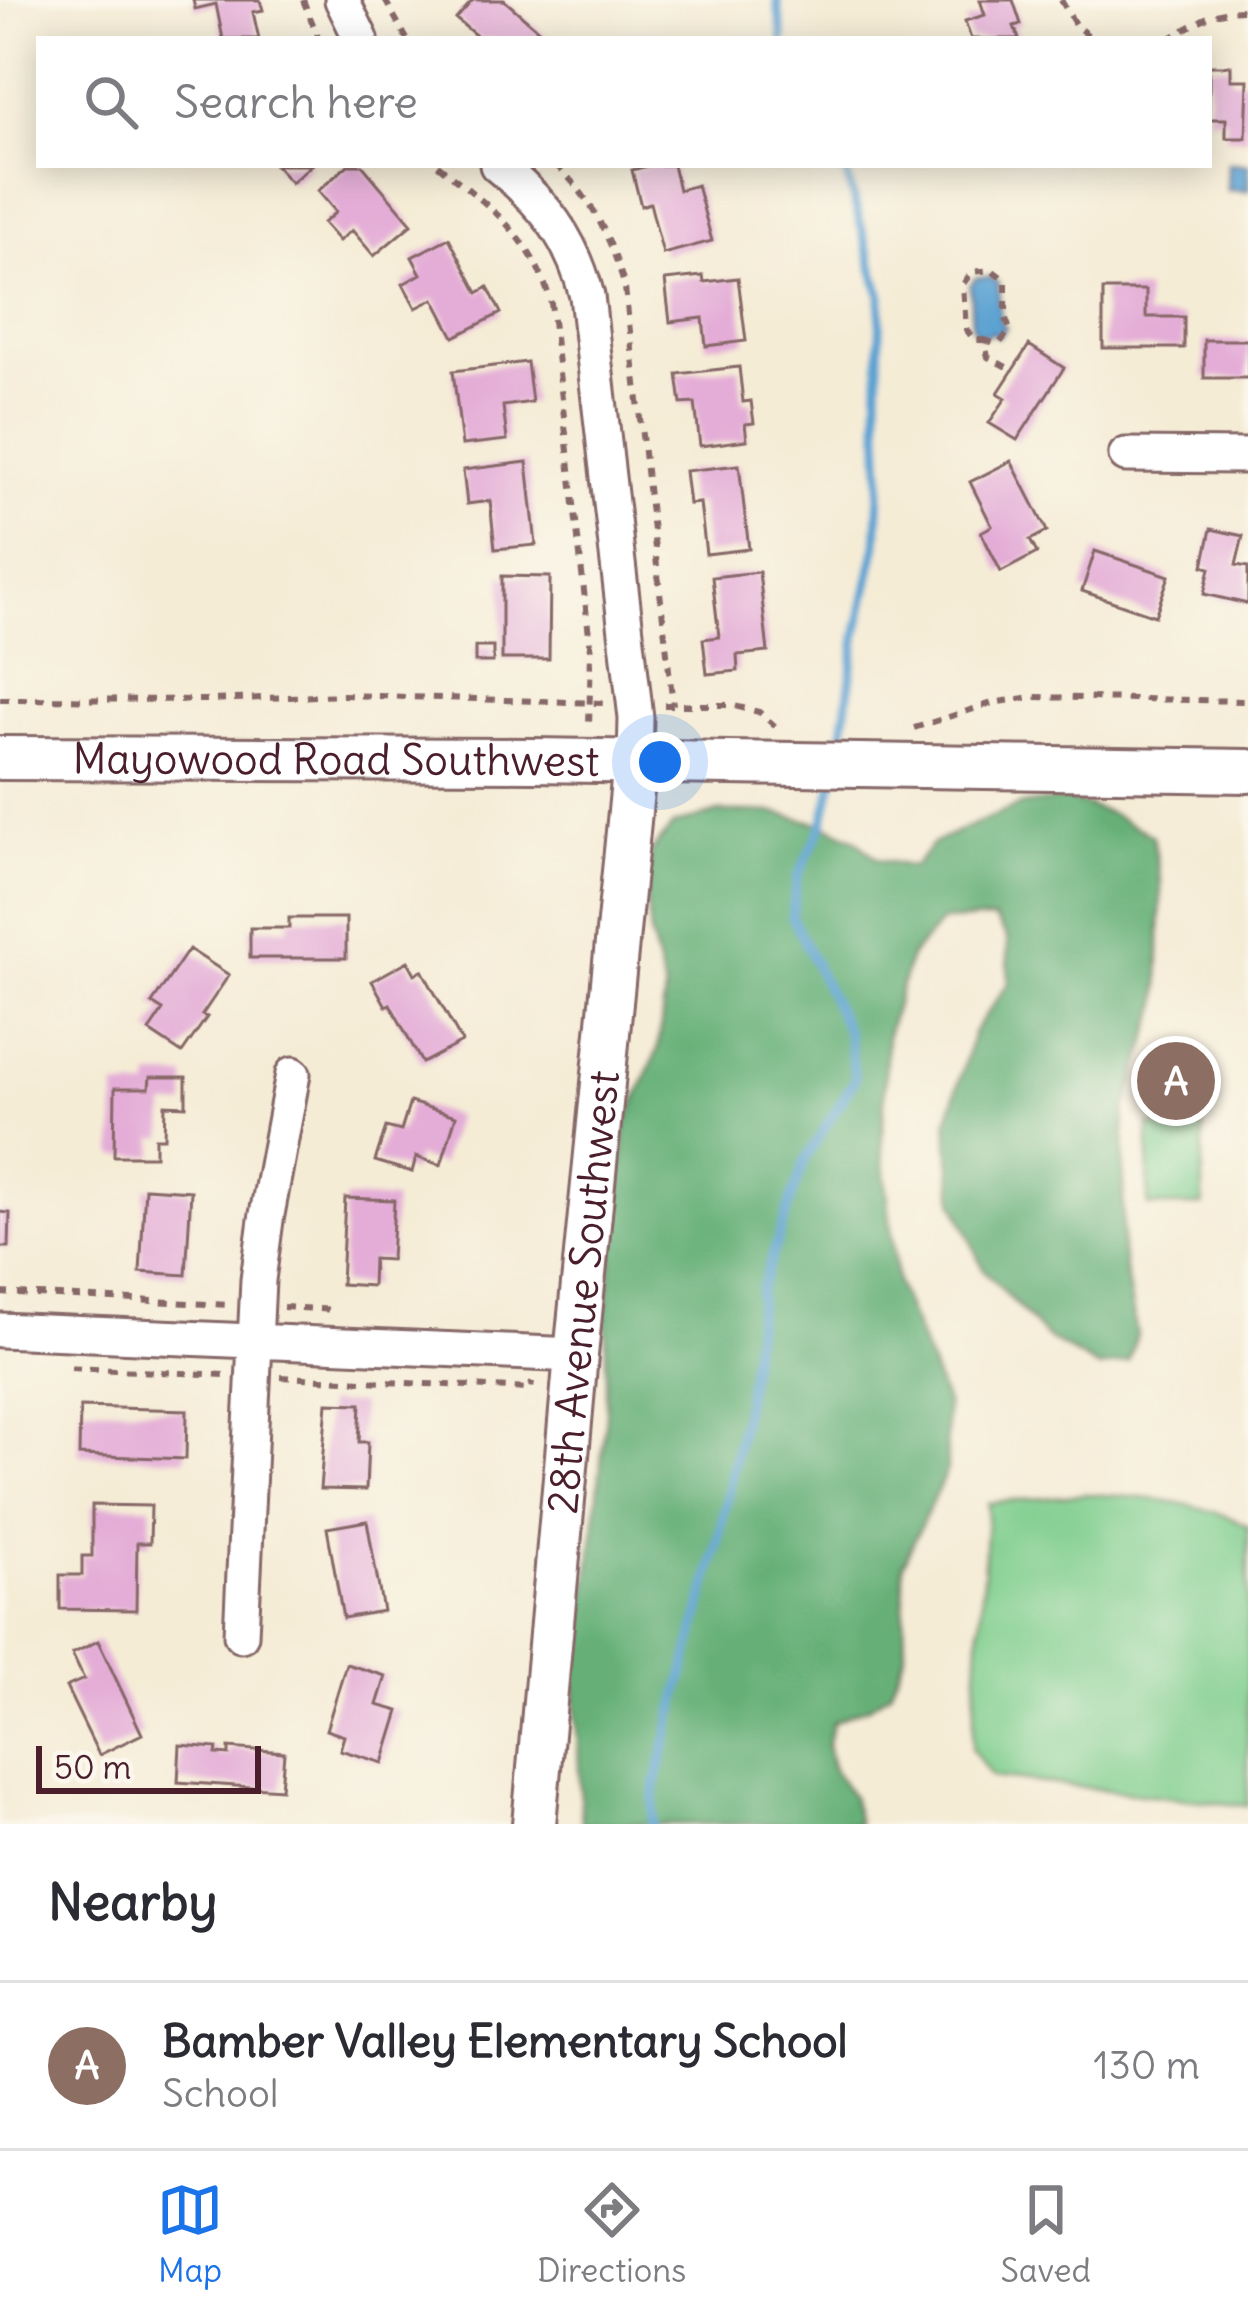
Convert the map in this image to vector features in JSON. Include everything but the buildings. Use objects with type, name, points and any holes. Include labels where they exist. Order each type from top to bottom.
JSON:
[{"type":"street","points":[[343,0],[360,36]]},
{"type":"street","points":[[500,168],[556,222],[579,267],[587,296],[636,718],[635,761]]},
{"type":"street","points":[[1126,455],[1248,456]]},
{"type":"street","name":"Mayowood Road Southwest","points":[[0,758],[635,761],[779,745],[903,746],[1248,771]]},
{"type":"street","name":"28th Avenue Southwest","points":[[534,1824],[575,1354],[635,761]]},
{"type":"street","points":[[241,1635],[256,1306],[292,1074]]},
{"type":"street","points":[[0,1330],[575,1354]]},
{"type":"path","points":[[303,0],[318,36]]},
{"type":"path","points":[[385,0],[405,36]]},
{"type":"path","points":[[1061,0],[1076,26],[1090,36]]},
{"type":"path","points":[[1173,36],[1205,16],[1248,10]]},
{"type":"path","points":[[0,699],[208,700],[344,694],[589,702],[591,652],[544,280],[511,226],[442,168]]},
{"type":"path","points":[[992,270],[1006,281],[1010,330],[999,344],[984,340],[974,340],[966,329],[963,284],[972,272],[992,270]]},
{"type":"path","points":[[984,340],[988,357],[1012,370]]},
{"type":"path","points":[[903,746],[992,703],[1032,697],[1248,701]]},
{"type":"path","points":[[673,705],[730,705],[759,712],[779,745]]},
{"type":"path","points":[[0,1293],[344,1310]]},
{"type":"path","points":[[69,1367],[531,1389]]},
{"type":"green space","points":[[1066,799],[1109,813],[1153,836],[1161,885],[1159,1004],[1125,1111],[1122,1252],[1137,1335],[1128,1362],[1099,1368],[1046,1337],[983,1269],[954,1201],[947,1122],[974,1031],[1009,983],[1007,937],[994,919],[942,921],[910,957],[887,1035],[882,1145],[897,1283],[946,1403],[947,1470],[903,1564],[905,1653],[890,1692],[833,1722],[827,1746],[833,1770],[852,1796],[858,1824],[582,1824],[574,1672],[606,1414],[606,1316],[626,1124],[658,1049],[665,992],[650,934],[645,888],[652,851],[673,825],[719,812],[771,812],[823,824],[854,838],[877,859],[913,867],[933,844],[965,828],[1021,805]]},
{"type":"green space","points":[[1149,1125],[1203,1126],[1203,1206],[1148,1206]]},
{"type":"green space","points":[[1087,1494],[1190,1505],[1248,1526],[1248,1806],[992,1777],[972,1749],[988,1503]]},
{"type":"water","points":[[1228,163],[1248,164],[1248,191],[1227,190]]},
{"type":"water","points":[[991,277],[998,283],[1001,322],[1006,328],[998,337],[991,332],[979,335],[972,327],[970,286],[975,278]]},
{"type":"waterway","points":[[777,0],[783,36]]},
{"type":"waterway","points":[[840,752],[857,635],[877,544],[881,474],[881,296],[845,168]]},
{"type":"waterway","points":[[652,1824],[656,1782],[732,1475],[760,1291],[805,1160],[855,1079],[848,1033],[792,917],[797,878],[823,824],[835,774]]},
{"type":"place","name":"Bamber Valley Elementary School","points":[[1176,1081]]}]
